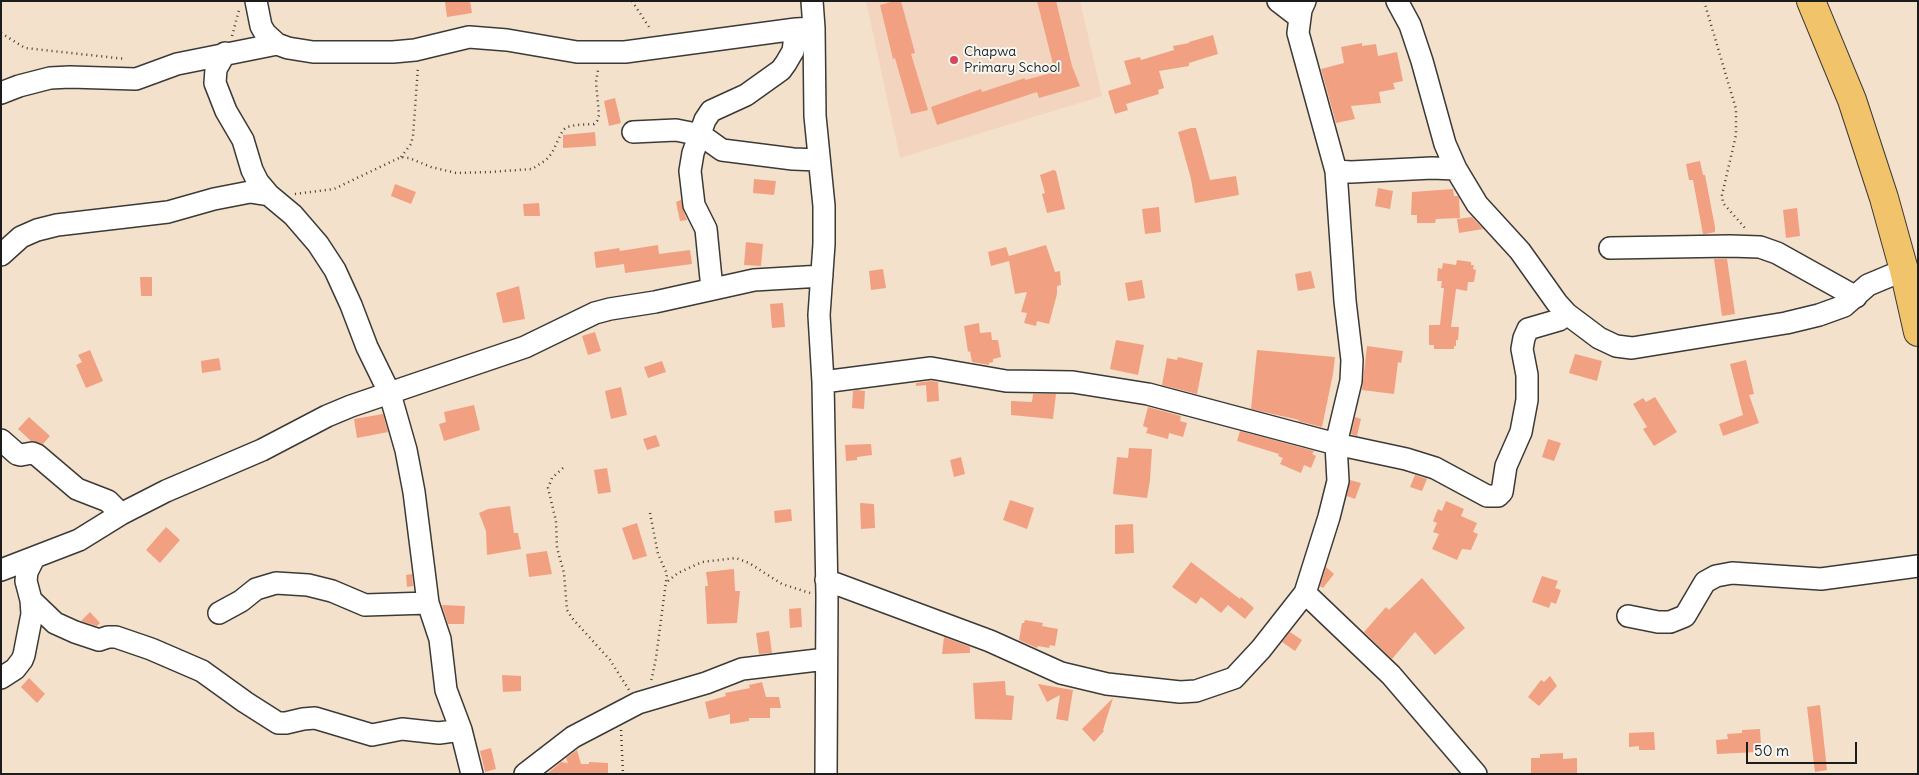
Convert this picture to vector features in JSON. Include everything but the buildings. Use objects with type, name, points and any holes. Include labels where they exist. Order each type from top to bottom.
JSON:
[{"type":"highway","points":[[1810,1],[1852,100],[1884,198],[1917,323]]},
{"type":"street","points":[[712,289],[706,229],[694,206],[690,171],[693,153],[705,120],[711,111],[746,95],[781,70],[790,58],[805,28],[812,1]]},
{"type":"street","points":[[826,588],[990,641],[1061,673],[1107,684],[1180,692],[1196,691],[1234,678],[1261,649],[1305,594],[1338,481],[1336,444],[1351,381],[1352,360],[1345,301],[1336,171],[1298,33],[1302,10],[1278,1]]},
{"type":"street","points":[[1397,1],[1410,25],[1445,144],[1456,169],[1477,204],[1520,250],[1557,303],[1567,314],[1599,338],[1616,346],[1632,348],[1786,323],[1844,306],[1872,283],[1904,270]]},
{"type":"street","points":[[248,3],[264,33],[277,44],[312,52],[393,52],[419,49],[468,37],[507,40],[577,52],[625,52],[805,28]]},
{"type":"street","points":[[805,28],[816,116],[824,206],[819,315],[823,382],[826,774]]},
{"type":"street","points":[[1,93],[50,78],[136,79],[176,64],[277,44]]},
{"type":"street","points":[[225,54],[215,73],[215,83],[226,110],[243,140],[252,170],[258,182],[269,195],[292,215],[318,244],[335,270],[351,304],[367,347],[390,394],[406,450],[413,484],[428,603],[440,639],[446,690],[461,730],[472,774]]},
{"type":"street","points":[[633,132],[676,130],[701,135],[722,150],[793,159],[819,160]]},
{"type":"street","points":[[1336,171],[1456,169]]},
{"type":"street","points":[[1,255],[21,237],[44,228],[168,212],[214,199],[250,192],[269,195]]},
{"type":"street","points":[[1610,248],[1760,247],[1777,253],[1856,297]]},
{"type":"street","points":[[1,570],[79,540],[121,514],[166,491],[262,450],[327,416],[351,406],[526,347],[595,314],[610,309],[638,306],[754,280],[822,276]]},
{"type":"street","points":[[823,382],[931,368],[1006,381],[1073,382],[1148,394],[1336,444],[1406,459],[1435,468],[1487,496],[1498,496],[1502,492],[1506,466],[1521,432],[1527,400],[1527,375],[1522,349],[1524,338],[1528,329],[1559,320],[1567,314]]},
{"type":"street","points":[[1,440],[17,454],[32,453],[37,455],[77,489],[108,501],[121,514]]},
{"type":"street","points":[[1,678],[15,669],[22,660],[29,636],[32,614],[31,600],[26,581],[27,572],[34,558]]},
{"type":"street","points":[[1628,616],[1658,622],[1670,622],[1685,616],[1705,582],[1716,576],[1732,573],[1821,578],[1918,566]]},
{"type":"street","points":[[219,613],[241,601],[256,589],[276,583],[308,584],[332,591],[365,605],[428,603]]},
{"type":"street","points":[[1305,594],[1391,675],[1429,722],[1476,774]]},
{"type":"street","points":[[31,600],[55,623],[75,632],[99,640],[116,637],[151,649],[202,671],[278,723],[315,718],[372,736],[402,729],[438,733],[461,730]]},
{"type":"street","points":[[525,774],[573,737],[634,706],[706,683],[742,669],[826,659]]},
{"type":"path","points":[[632,1],[641,17],[664,47]]},
{"type":"path","points":[[1704,1],[1736,109],[1736,135],[1722,195],[1723,203],[1760,247]]},
{"type":"path","points":[[225,54],[248,3]]},
{"type":"path","points":[[1,34],[25,48],[128,60]]},
{"type":"path","points":[[269,195],[334,189],[402,157],[411,144],[413,136],[419,49]]},
{"type":"path","points":[[402,157],[438,169],[456,172],[532,169],[552,153],[563,130],[567,127],[594,124],[597,121],[599,115],[596,82],[601,52]]},
{"type":"path","points":[[563,468],[552,478],[548,488],[556,522],[557,548],[564,573],[567,610],[610,660],[634,706]]},
{"type":"path","points":[[623,774],[634,706],[650,687],[668,574],[658,554],[650,513]]},
{"type":"path","points":[[667,582],[678,573],[702,562],[736,558],[749,563],[792,589],[826,588]]},
{"type":"shaded area","points":[[866,1],[1080,1],[1102,96],[900,158]]},
{"type":"place","name":"Chapwa Primary School","points":[[954,60]]}]
